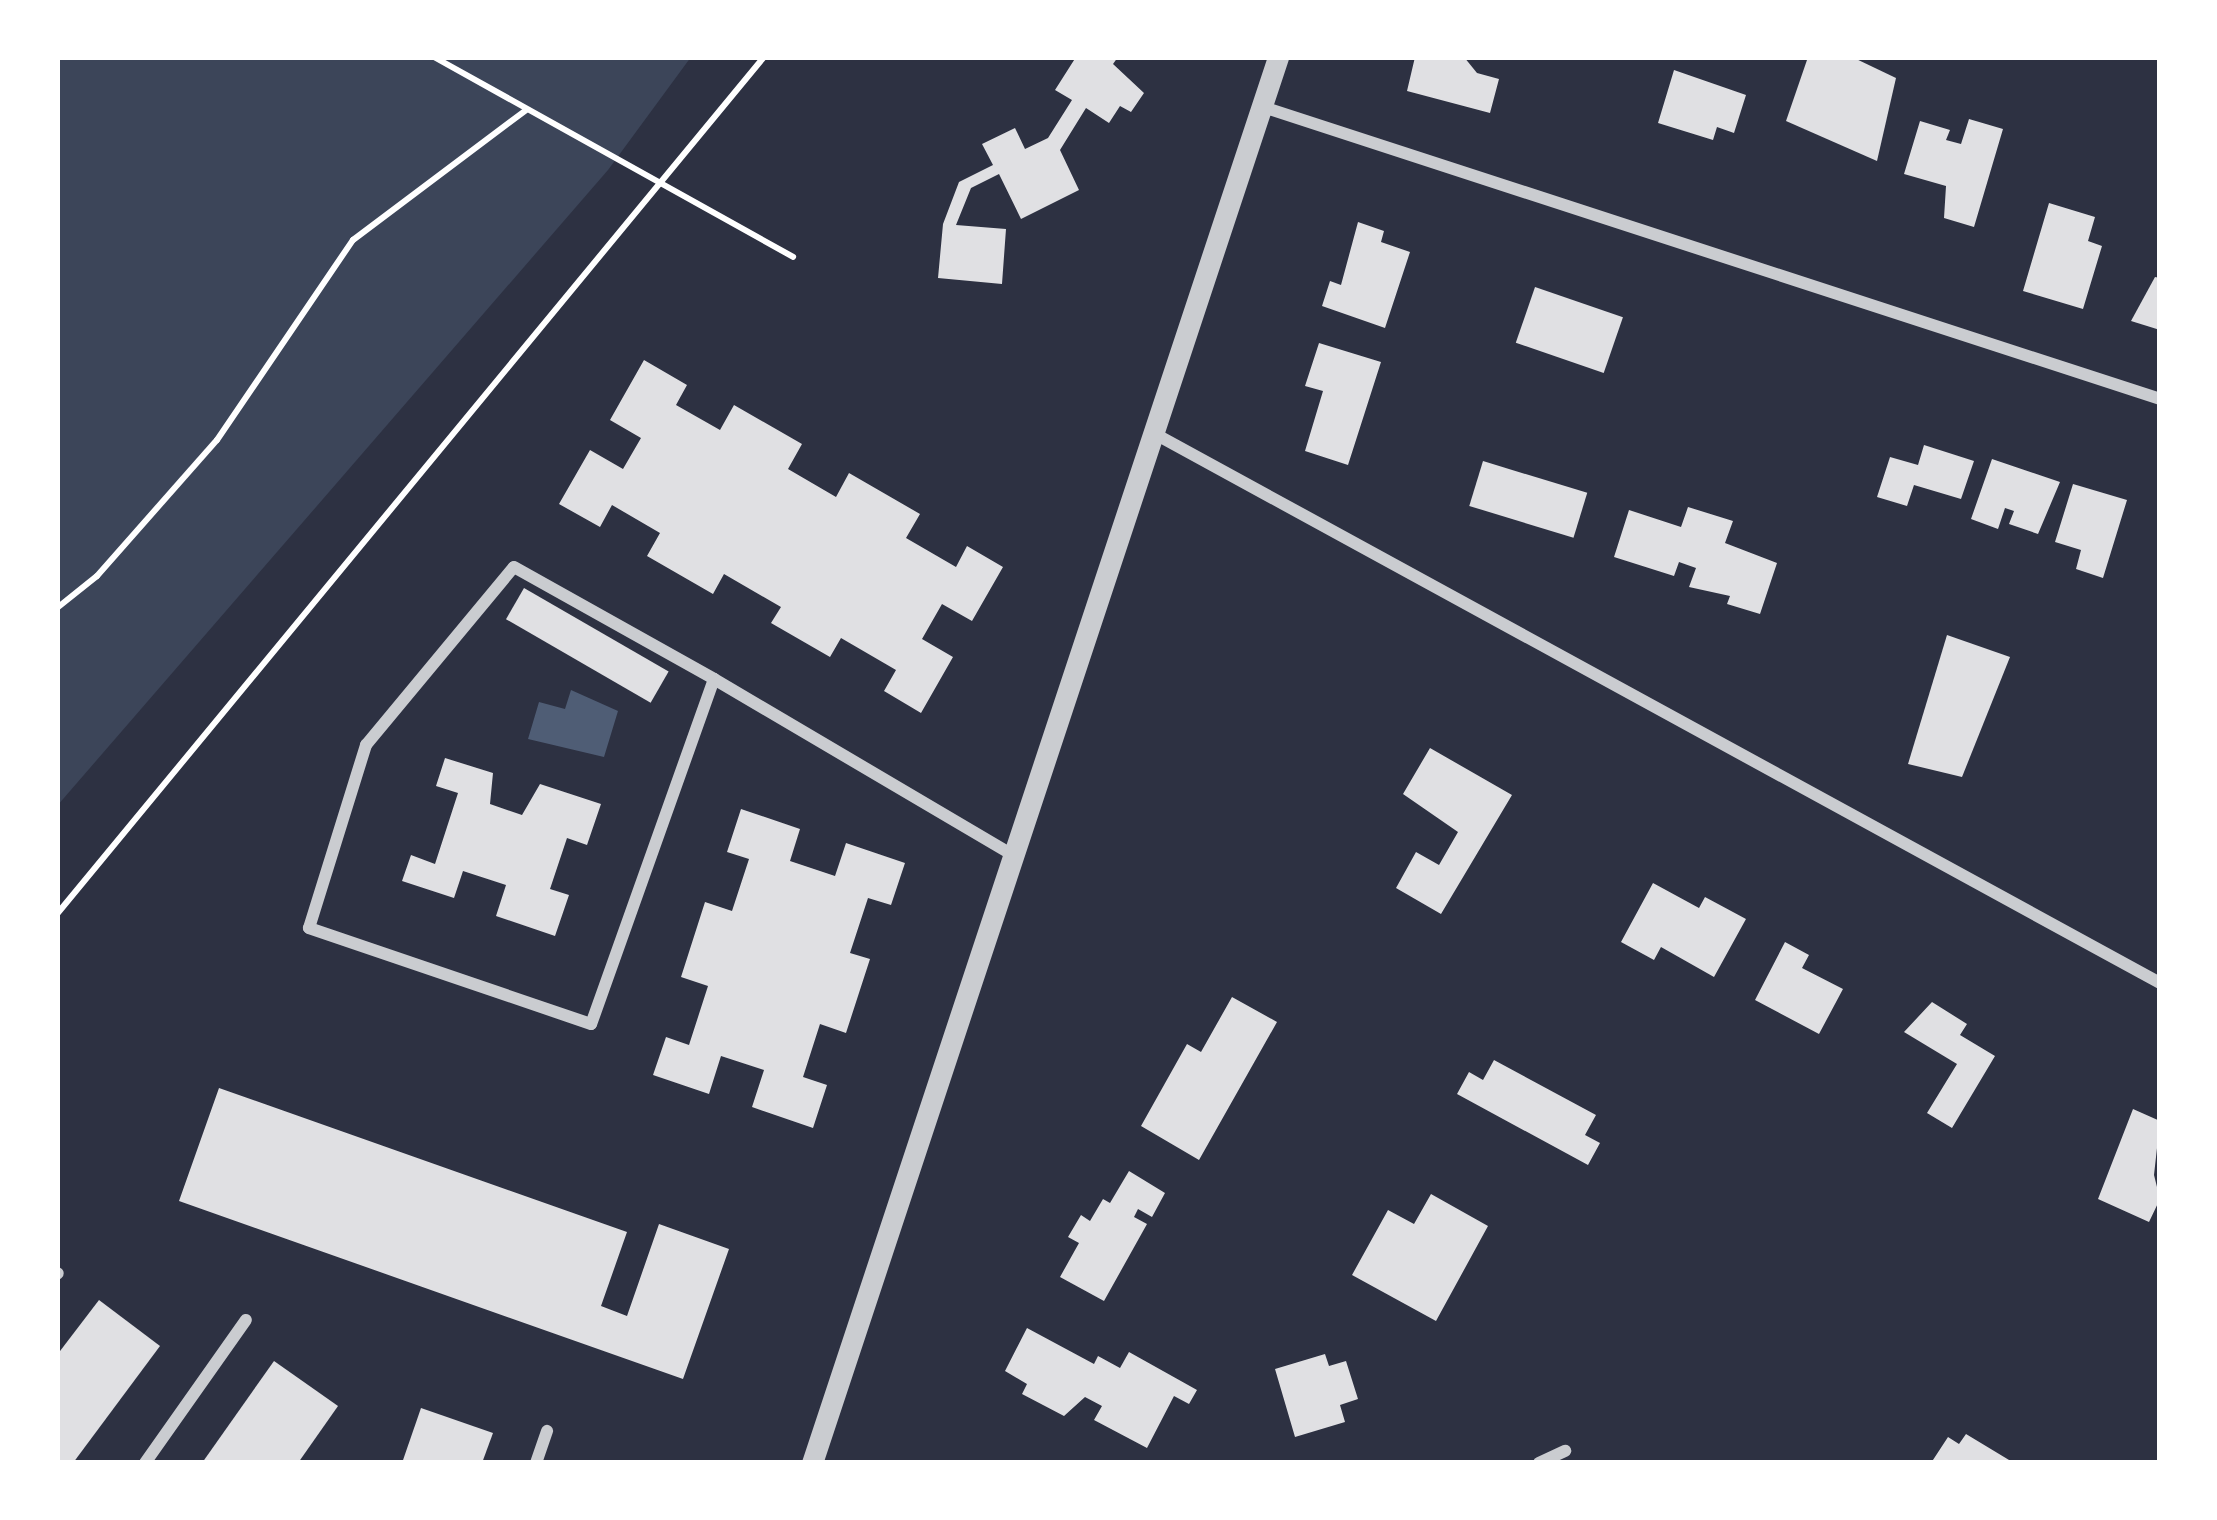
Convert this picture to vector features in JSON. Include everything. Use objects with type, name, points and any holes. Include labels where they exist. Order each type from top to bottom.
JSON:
[{"type":"street","points":[[812,1463],[1157,435],[1277,57]]},
{"type":"street","points":[[1261,106],[2160,399]]},
{"type":"street","points":[[1157,435],[2160,983]]},
{"type":"street","points":[[714,679],[591,1024],[309,928],[366,745],[514,567],[714,679],[1014,856]]},
{"type":"street","points":[[145,1463],[246,1320]]},
{"type":"street","points":[[536,1463],[547,1431]]},
{"type":"street","points":[[1539,1463],[1564,1450]]},
{"type":"path","points":[[434,57],[793,257]]},
{"type":"path","points":[[57,914],[764,57]]},
{"type":"path","points":[[57,608],[97,576],[217,440],[353,239],[526,110]]},
{"type":"shaded area","points":[[57,57],[691,57],[608,170],[57,806]]},
{"type":"shaded area","points":[[571,690],[618,711],[604,757],[528,739],[539,702],[565,709]]},
{"type":"building","points":[[1076,57],[1118,57],[1113,64],[1144,93],[1131,112],[1120,106],[1109,123],[1086,108],[1060,150],[1079,190],[1021,219],[999,174],[971,188],[956,225],[1006,229],[1002,284],[938,278],[943,224],[959,182],[993,165],[982,144],[1015,128],[1025,149],[1048,138],[1072,100],[1055,90]]},
{"type":"building","points":[[1415,57],[1464,57],[1477,73],[1499,79],[1490,113],[1407,91]]},
{"type":"building","points":[[1808,57],[1852,57],[1896,78],[1877,161],[1786,121]]},
{"type":"building","points":[[1674,70],[1746,95],[1734,133],[1717,127],[1713,140],[1658,123]]},
{"type":"building","points":[[1969,119],[2003,129],[1974,227],[1944,218],[1946,186],[1904,174],[1920,121],[1950,130],[1946,140],[1961,144]]},
{"type":"building","points":[[2049,203],[2095,217],[2088,241],[2102,246],[2083,309],[2023,291]]},
{"type":"building","points":[[1358,222],[1384,231],[1381,242],[1410,252],[1385,328],[1322,306],[1330,281],[1341,285]]},
{"type":"building","points":[[2155,277],[2160,278],[2160,330],[2131,321]]},
{"type":"building","points":[[1535,287],[1623,317],[1604,373],[1516,343]]},
{"type":"building","points":[[1319,343],[1381,362],[1348,465],[1305,451],[1323,391],[1305,386]]},
{"type":"building","points":[[644,360],[687,385],[676,405],[720,430],[734,405],[802,444],[788,469],[836,497],[849,473],[920,514],[906,538],[956,567],[967,546],[1003,567],[972,621],[942,604],[922,639],[953,657],[921,713],[884,691],[896,670],[841,638],[830,657],[771,623],[781,607],[724,574],[713,594],[647,556],[660,533],[612,505],[600,527],[559,504],[590,450],[623,469],[641,438],[610,420]]},
{"type":"building","points":[[1924,445],[1974,461],[1961,499],[1914,485],[1907,506],[1877,497],[1890,457],[1918,465]]},
{"type":"building","points":[[1992,459],[2060,482],[2038,534],[2009,524],[2014,511],[2005,508],[1998,529],[1971,519]]},
{"type":"building","points":[[1483,461],[1587,493],[1573,538],[1469,506]]},
{"type":"building","points":[[2073,484],[2127,500],[2103,578],[2076,569],[2081,550],[2055,542]]},
{"type":"building","points":[[1688,507],[1733,521],[1725,543],[1777,563],[1760,614],[1727,604],[1730,596],[1689,587],[1696,568],[1679,562],[1674,576],[1614,557],[1629,510],[1681,527]]},
{"type":"building","points":[[524,588],[669,672],[651,703],[506,619]]},
{"type":"building","points":[[1947,635],[2010,657],[1962,777],[1908,764]]},
{"type":"building","points":[[1430,748],[1512,795],[1441,914],[1396,888],[1416,852],[1439,865],[1458,832],[1403,794]]},
{"type":"building","points":[[445,758],[493,773],[490,804],[522,815],[540,784],[601,804],[587,845],[567,838],[550,889],[569,895],[555,936],[496,916],[506,885],[463,871],[454,898],[402,881],[411,855],[435,864],[458,793],[436,786]]},
{"type":"building","points":[[741,809],[800,829],[790,861],[835,876],[846,843],[905,863],[891,905],[868,898],[850,953],[870,959],[846,1033],[820,1024],[803,1077],[827,1085],[813,1128],[752,1107],[764,1070],[721,1056],[709,1094],[653,1075],[666,1037],[689,1045],[708,986],[681,977],[705,902],[732,911],[749,859],[727,852]]},
{"type":"building","points":[[1653,883],[1699,908],[1705,897],[1746,919],[1714,977],[1661,947],[1654,960],[1621,942]]},
{"type":"building","points":[[1785,942],[1809,955],[1802,968],[1843,989],[1819,1034],[1755,1000]]},
{"type":"building","points":[[1232,997],[1277,1022],[1199,1160],[1141,1126],[1187,1044],[1201,1052]]},
{"type":"building","points":[[1932,1002],[1967,1024],[1960,1035],[1995,1056],[1952,1128],[1927,1113],[1957,1064],[1904,1032]]},
{"type":"building","points":[[1494,1060],[1596,1115],[1585,1135],[1600,1143],[1588,1165],[1457,1094],[1469,1072],[1483,1080]]},
{"type":"building","points":[[219,1088],[627,1232],[601,1306],[627,1316],[659,1224],[729,1249],[683,1379],[179,1201]]},
{"type":"building","points":[[2133,1109],[2160,1121],[2154,1175],[2160,1199],[2149,1222],[2098,1199]]},
{"type":"building","points":[[1129,1171],[1165,1193],[1152,1217],[1138,1209],[1134,1217],[1147,1224],[1104,1301],[1060,1277],[1079,1243],[1068,1237],[1081,1215],[1090,1221],[1103,1199],[1110,1203]]},
{"type":"building","points":[[1431,1194],[1488,1226],[1436,1321],[1352,1275],[1388,1210],[1414,1224]]},
{"type":"building","points":[[99,1300],[160,1346],[73,1463],[57,1463],[57,1355]]},
{"type":"building","points":[[1027,1328],[1094,1364],[1098,1356],[1120,1368],[1129,1352],[1197,1390],[1189,1404],[1174,1396],[1147,1448],[1094,1420],[1102,1406],[1085,1397],[1064,1416],[1022,1394],[1027,1384],[1005,1371]]},
{"type":"building","points":[[1325,1354],[1329,1366],[1346,1361],[1358,1399],[1340,1405],[1345,1422],[1295,1437],[1275,1369]]},
{"type":"building","points":[[274,1361],[338,1406],[298,1463],[202,1463]]},
{"type":"building","points":[[421,1408],[493,1433],[482,1463],[402,1463]]},
{"type":"building","points":[[1966,1434],[2014,1463],[1931,1463],[1948,1437],[1959,1444]]}]
